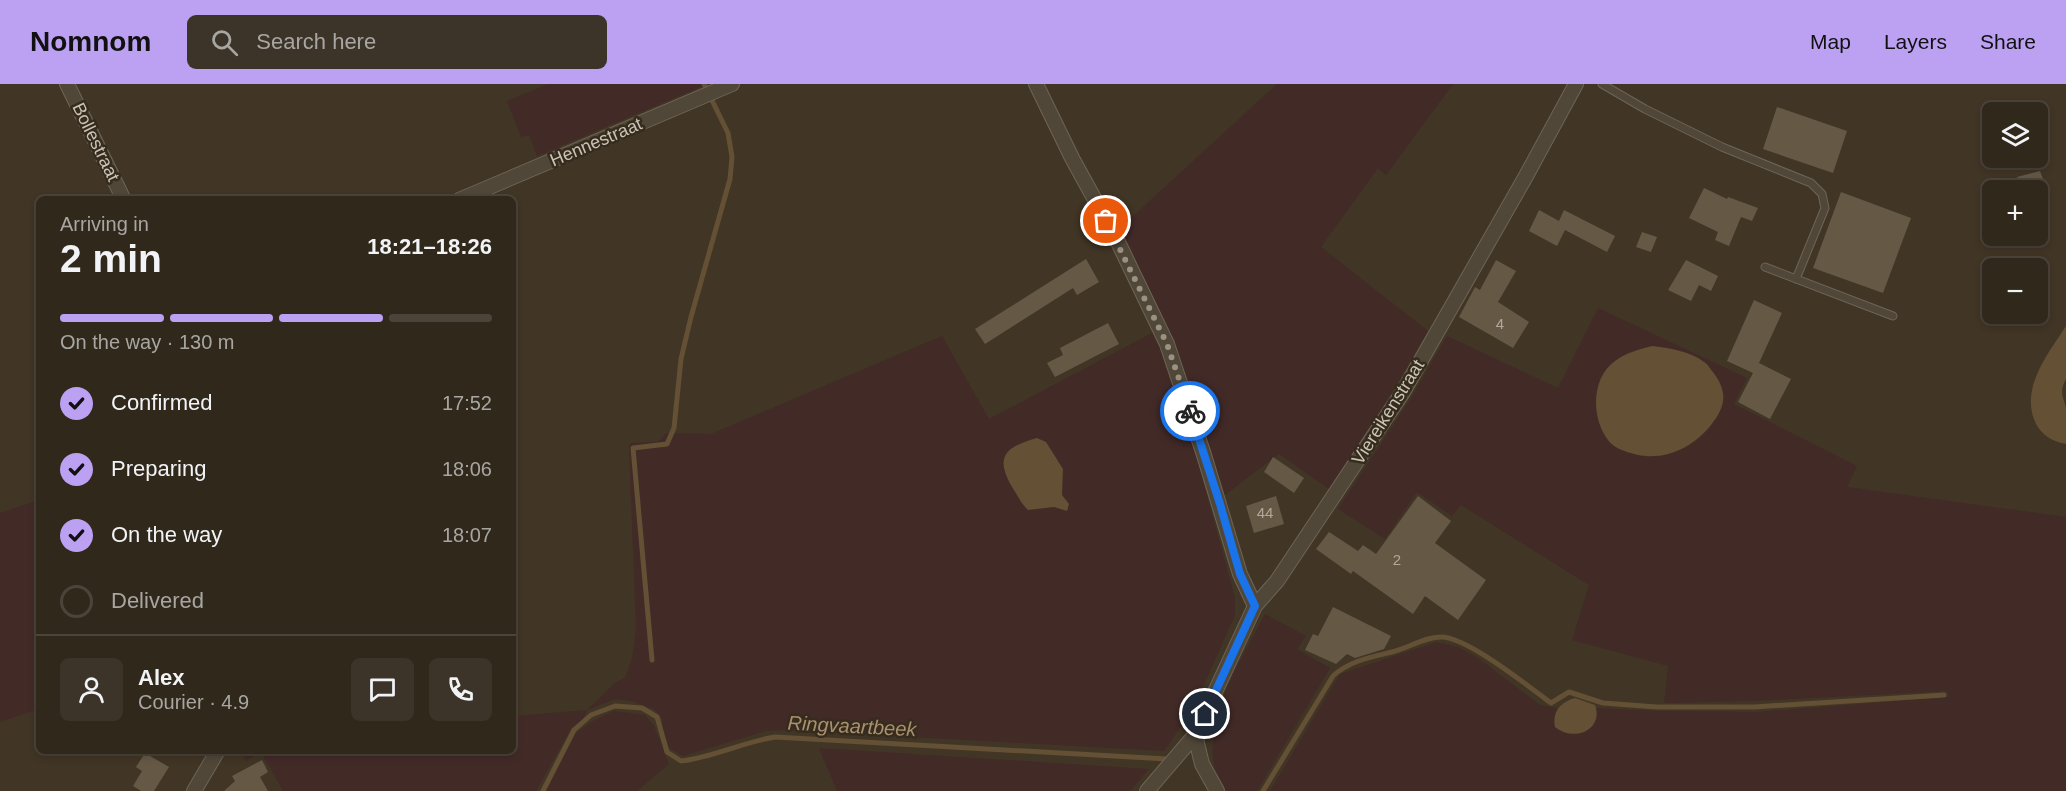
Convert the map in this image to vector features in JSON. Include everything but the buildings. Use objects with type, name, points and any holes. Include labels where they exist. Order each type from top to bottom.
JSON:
[{"type":"street","name":"Bollestraat","points":[[67,84],[122,196]]},
{"type":"street","name":"Hennestraat","points":[[468,196],[732,84]]},
{"type":"street","points":[[1036,84],[1072,158],[1118,242],[1167,344],[1240,574],[1255,606]]},
{"type":"street","name":"Viereikenstraat","points":[[1147,791],[1195,735],[1255,606],[1277,581],[1403,392],[1576,84]]},
{"type":"street","points":[[1195,735],[1202,764],[1216,791]]},
{"type":"street","points":[[194,791],[216,754]]},
{"type":"lane","points":[[1602,84],[1645,109],[1722,147],[1811,183],[1822,194],[1825,208],[1796,279]]},
{"type":"lane","points":[[1765,267],[1893,316]]},
{"type":"shaded area","points":[[548,84],[705,85],[537,156],[529,135],[521,137],[507,101]]},
{"type":"shaded area","points":[[1277,84],[1453,84],[1386,175],[1378,168],[1321,247],[1428,331],[1394,389],[1329,489],[1279,454],[1225,495],[1187,377],[1154,298],[1119,229]]},
{"type":"shaded area","points":[[1598,308],[1747,378],[1734,404],[1857,466],[1847,487],[2066,517],[2066,791],[1270,791],[1340,674],[1437,642],[1458,647],[1478,658],[1540,705],[1557,708],[1559,719],[1595,708],[1755,712],[1948,697],[1948,691],[1754,701],[1664,703],[1668,666],[1572,640],[1589,585],[1461,505],[1452,516],[1417,492],[1385,539],[1338,509],[1411,398],[1447,336],[1558,388]],"holes":[[[1705,362],[1719,381],[1649,457],[1627,452],[1614,445],[1605,433],[1597,413]]]},
{"type":"shaded area","points":[[2066,326],[2066,379],[2062,391],[2066,408],[2066,444],[2048,437],[2038,428],[2032,411],[2031,398],[2038,372]]},
{"type":"shaded area","points":[[1154,332],[1195,452],[1235,598],[1235,615],[1207,678],[1188,716],[1164,751],[786,730],[766,731],[683,756],[669,748],[662,718],[654,709],[631,701],[615,699],[587,710],[616,682],[625,678],[632,659],[636,629],[629,446],[631,443],[658,442],[666,433],[711,434],[942,336],[989,419]]},
{"type":"shaded area","points":[[1652,346],[1672,349],[1699,358],[1718,379],[1723,399],[1716,418],[1695,441],[1675,452],[1642,456],[1618,448],[1610,442],[1602,431],[1596,410],[1596,399],[1601,377],[1607,368],[1623,356]]},
{"type":"shaded area","points":[[1037,438],[1046,442],[1063,469],[1062,495],[1069,504],[1067,511],[1054,507],[1028,510],[1007,476],[1004,468],[1006,454],[1017,445]]},
{"type":"shaded area","points":[[36,501],[36,710],[0,722],[0,513]]},
{"type":"shaded area","points":[[1265,614],[1306,636],[1297,649],[1330,668],[1257,791],[1226,791],[1214,766],[1215,726],[1220,706],[1236,668]]},
{"type":"shaded area","points":[[1575,698],[1595,705],[1597,713],[1592,727],[1586,731],[1571,734],[1555,727],[1554,722],[1558,708]]},
{"type":"shaded area","points":[[587,710],[583,720],[572,727],[536,791],[283,791],[262,754],[516,754],[516,716]]},
{"type":"shaded area","points":[[613,711],[645,715],[654,726],[669,764],[637,791],[546,791],[576,733]]},
{"type":"shaded area","points":[[819,748],[1149,769],[1130,791],[837,791]]},
{"type":"shaded area","points":[[242,754],[258,754],[246,761]]},
{"type":"waterway","points":[[652,660],[633,448],[667,444],[674,428],[681,359],[730,179],[732,157],[728,133],[704,84]]},
{"type":"waterway","points":[[1263,791],[1333,676],[1361,660],[1435,637],[1452,639],[1481,653],[1551,703],[1569,692],[1603,703],[1657,707],[1754,707],[1944,695]]},
{"type":"waterway","name":"Ringvaartbeek","points":[[543,791],[574,730],[591,715],[615,706],[642,708],[657,717],[667,752],[681,761],[775,737],[1167,759]]},
{"type":"way so far","points":[[1106,221],[1167,344],[1190,411]]},
{"type":"route","points":[[1190,411],[1240,574],[1255,606],[1205,714]]}]
